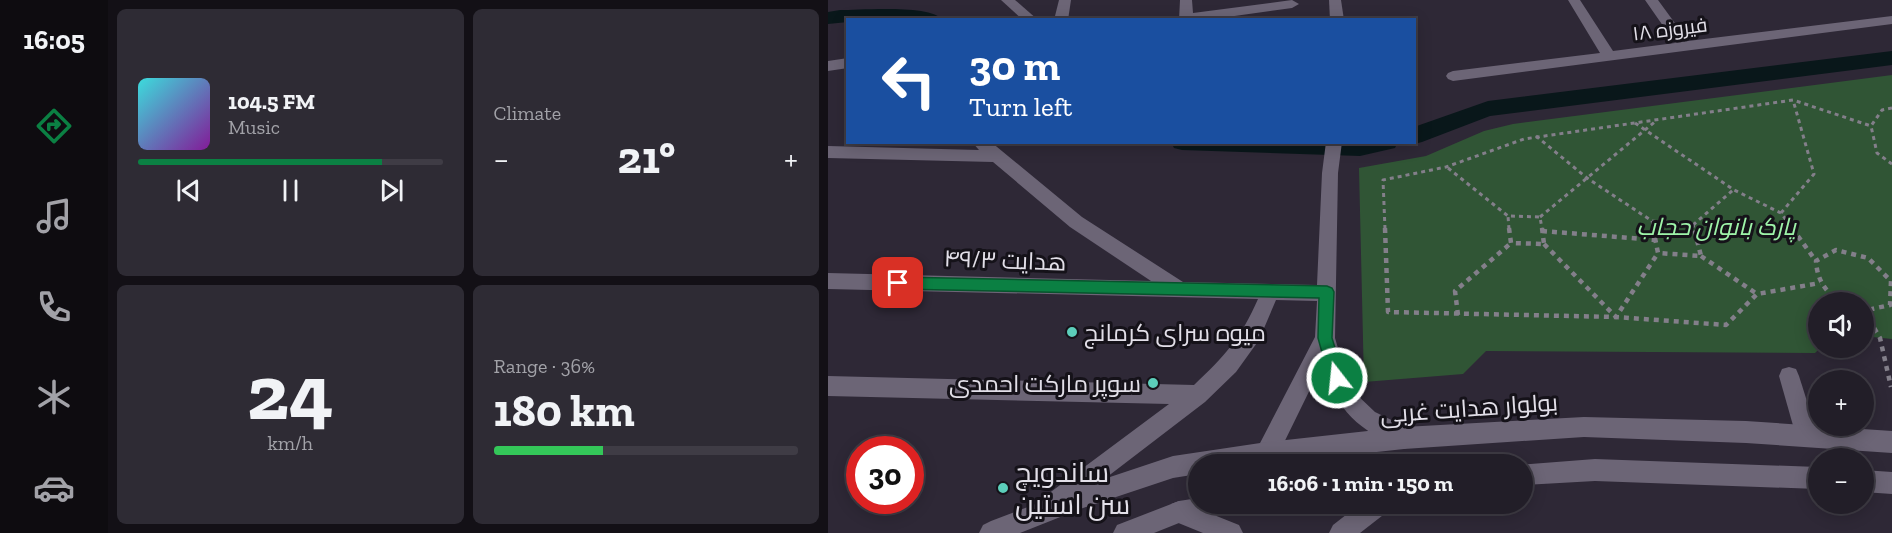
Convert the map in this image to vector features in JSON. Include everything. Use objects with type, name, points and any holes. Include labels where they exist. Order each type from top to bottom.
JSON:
[{"type":"street","points":[[1007,0],[1030,18]]},
{"type":"street","points":[[1061,18],[1065,0]]},
{"type":"street","points":[[1186,0],[1186,18]]},
{"type":"street","points":[[1335,0],[1337,18]]},
{"type":"street","points":[[1574,0],[1609,56]]},
{"type":"street","points":[[1651,0],[1685,46]]},
{"type":"street","points":[[1193,18],[1293,4]]},
{"type":"street","name":"فیروزه ۱۸","points":[[1453,76],[1892,20]]},
{"type":"street","points":[[828,66],[846,63]]},
{"type":"street","points":[[982,144],[1076,222],[1180,290]]},
{"type":"street","points":[[1334,144],[1330,173],[1325,338],[1337,378],[1348,400],[1368,419],[1404,438]]},
{"type":"street","points":[[828,152],[995,156]]},
{"type":"street","name":"هدایت ۴۹/۳","points":[[828,281],[1327,292]]},
{"type":"street","points":[[1041,513],[1198,395],[1229,365],[1252,334],[1270,292]]},
{"type":"street","points":[[1267,453],[1325,338]]},
{"type":"street","points":[[1789,376],[1807,436]]},
{"type":"street","points":[[828,386],[1198,395]]},
{"type":"street","name":"بولوار هدایت غربی","points":[[991,533],[1173,466],[1404,438],[1584,427],[1746,432],[1892,442]]},
{"type":"street","points":[[1533,473],[1595,470],[1808,478]]},
{"type":"street","points":[[1874,482],[1892,483]]},
{"type":"street","points":[[1125,533],[1188,511]]},
{"type":"street","points":[[1179,512],[1231,533]]},
{"type":"street","points":[[1341,533],[1366,514]]},
{"type":"path","points":[[1781,213],[1814,174],[1793,100]]},
{"type":"path","points":[[1820,284],[1757,294],[1726,325],[1616,317],[1388,312],[1383,180],[1448,167],[1502,145],[1536,136],[1552,136],[1793,100],[1871,126]]},
{"type":"path","points":[[1892,108],[1882,110],[1871,126],[1877,153],[1892,164]]},
{"type":"path","points":[[1448,167],[1508,216],[1540,217],[1657,120]]},
{"type":"path","points":[[1635,122],[1734,190],[1781,213],[1816,261],[1815,272],[1820,284],[1829,292]]},
{"type":"path","points":[[1536,136],[1587,178],[1652,221],[1693,225],[1734,190]]},
{"type":"path","points":[[1508,216],[1511,243]]},
{"type":"path","points":[[1540,217],[1544,244],[1616,317]]},
{"type":"path","points":[[1616,317],[1658,252],[1652,221]]},
{"type":"path","points":[[1693,225],[1701,256]]},
{"type":"path","points":[[1542,231],[1656,240]]},
{"type":"path","points":[[1458,315],[1455,291],[1511,243],[1544,244]]},
{"type":"path","points":[[1816,261],[1836,250],[1868,258],[1891,281],[1890,304],[1874,308]]},
{"type":"path","points":[[1658,252],[1701,256],[1757,294]]},
{"type":"path","points":[[1874,328],[1880,338],[1891,387]]},
{"type":"green space","name":"پارک بانوان حجاب","points":[[1892,75],[1892,339],[1874,337],[1874,292],[1808,292],[1808,353],[1486,351],[1463,374],[1364,382],[1359,168],[1426,156],[1484,131],[1513,124]]},
{"type":"waterway","points":[[828,18],[840,16],[924,16],[929,18]]},
{"type":"waterway","points":[[1416,135],[1488,109],[1892,58]]},
{"type":"waterway","points":[[1241,144],[1360,148],[1378,144]]},
{"type":"place","name":"میوه سرای کرمانج","points":[[1072,332]]},
{"type":"place","name":"سوپر مارکت احمدی","points":[[1153,383]]},
{"type":"place","name":"ساندویچ سن استین","points":[[1003,488]]},
{"type":"route","points":[[898,283],[1327,292],[1325,338],[1337,378]]}]
